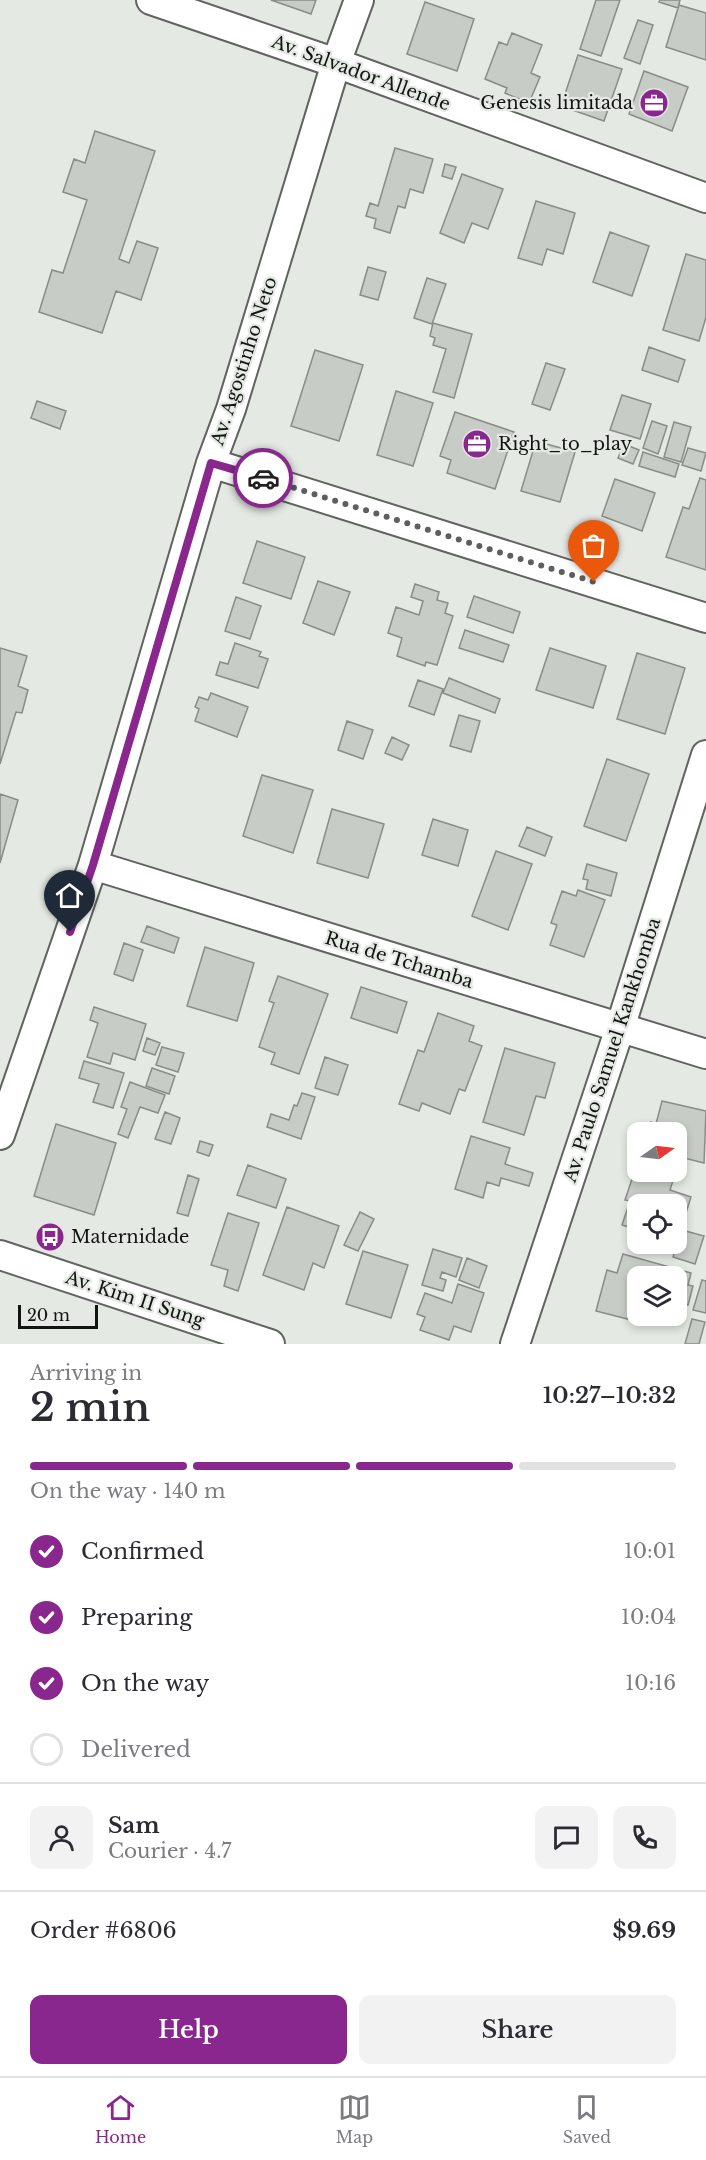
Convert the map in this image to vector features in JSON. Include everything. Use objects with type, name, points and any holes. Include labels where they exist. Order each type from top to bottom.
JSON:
[{"type":"street","name":"Av. Salvador Allende","points":[[151,0],[336,63],[706,198]]},
{"type":"street","name":"Av. Agostinho Neto","points":[[0,1135],[93,865],[211,463],[231,409],[336,63],[359,0]]},
{"type":"street","points":[[211,463],[706,618]]},
{"type":"street","name":"Av. Paulo Samuel Kankhomba","points":[[515,1344],[620,1029],[706,755]]},
{"type":"street","name":"Rua de Tchamba","points":[[93,865],[706,1054]]},
{"type":"street","name":"Av. Kim II Sung","points":[[0,1255],[270,1344]]},
{"type":"building","points":[[271,0],[316,0],[311,14]]},
{"type":"building","points":[[596,0],[620,0],[601,56],[580,49]]},
{"type":"building","points":[[660,0],[680,0],[678,8],[659,2]]},
{"type":"building","points":[[425,2],[474,19],[457,71],[407,54]]},
{"type":"building","points":[[679,5],[706,13],[706,60],[666,47]]},
{"type":"building","points":[[638,20],[653,25],[640,64],[624,58]]},
{"type":"building","points":[[512,33],[542,45],[531,73],[540,77],[529,103],[505,93],[507,88],[485,79],[499,42],[507,45]]},
{"type":"building","points":[[578,55],[622,69],[604,121],[561,106]]},
{"type":"building","points":[[644,71],[688,87],[672,131],[629,114]]},
{"type":"building","points":[[95,131],[155,151],[119,259],[129,263],[137,241],[158,248],[141,300],[116,291],[102,333],[39,312],[52,270],[63,273],[87,200],[63,192],[74,159],[85,163]]},
{"type":"building","points":[[395,148],[433,159],[423,193],[410,189],[405,208],[398,206],[390,233],[374,228],[376,219],[366,216],[370,203],[378,206]]},
{"type":"building","points":[[445,164],[456,167],[452,179],[442,176]]},
{"type":"building","points":[[462,174],[503,189],[488,229],[472,223],[464,243],[440,233]]},
{"type":"building","points":[[536,201],[575,213],[563,254],[547,249],[542,265],[518,258]]},
{"type":"building","points":[[610,232],[649,246],[632,296],[593,282]]},
{"type":"building","points":[[686,254],[706,260],[706,317],[699,341],[663,330]]},
{"type":"building","points":[[368,267],[386,272],[378,300],[360,295]]},
{"type":"building","points":[[427,278],[446,284],[432,324],[414,318]]},
{"type":"building","points":[[433,323],[472,334],[454,398],[433,392],[446,349],[433,345],[435,338],[430,336]]},
{"type":"building","points":[[649,347],[685,360],[678,382],[642,370]]},
{"type":"building","points":[[315,350],[363,365],[339,441],[291,426]]},
{"type":"building","points":[[546,363],[565,369],[550,410],[532,404]]},
{"type":"building","points":[[396,391],[433,403],[413,466],[377,455]]},
{"type":"building","points":[[622,395],[651,404],[640,439],[610,430]]},
{"type":"building","points":[[37,401],[66,411],[60,429],[31,418]]},
{"type":"building","name":"Right_to_play","points":[[455,412],[514,432],[495,489],[447,473],[451,460],[440,456]]},
{"type":"building","points":[[652,421],[667,426],[658,454],[643,448]]},
{"type":"building","points":[[674,422],[691,427],[681,462],[664,457]]},
{"type":"building","points":[[536,441],[575,452],[560,502],[521,491]]},
{"type":"building","points":[[624,444],[639,450],[633,464],[618,458]]},
{"type":"building","points":[[688,448],[706,453],[701,471],[682,465]]},
{"type":"building","points":[[643,452],[679,464],[675,477],[639,466]]},
{"type":"building","points":[[700,478],[706,480],[706,570],[666,557],[683,507],[689,509]]},
{"type":"building","points":[[615,479],[655,493],[642,531],[602,516]]},
{"type":"building","points":[[257,541],[305,557],[291,599],[243,583]]},
{"type":"building","points":[[318,581],[350,592],[334,635],[303,623]]},
{"type":"building","points":[[415,584],[439,592],[437,600],[448,603],[445,613],[453,616],[437,665],[426,662],[425,666],[397,656],[402,638],[388,633],[396,607],[419,615],[423,601],[411,597]]},
{"type":"building","points":[[474,596],[520,612],[513,633],[467,617]]},
{"type":"building","points":[[236,597],[261,606],[250,639],[225,631]]},
{"type":"building","points":[[465,630],[509,645],[503,662],[459,648]]},
{"type":"building","points":[[235,643],[261,652],[259,656],[268,659],[258,688],[216,675],[220,662],[228,664]]},
{"type":"building","points":[[0,648],[27,656],[18,686],[28,690],[22,713],[16,712],[0,764]]},
{"type":"building","points":[[550,648],[606,666],[593,708],[536,690]]},
{"type":"building","points":[[637,653],[685,668],[665,734],[617,719]]},
{"type":"building","points":[[449,678],[500,699],[495,713],[443,693]]},
{"type":"building","points":[[418,680],[443,689],[434,715],[409,706]]},
{"type":"building","points":[[211,693],[248,707],[237,737],[195,721],[199,709],[195,707],[199,697],[208,700]]},
{"type":"building","points":[[459,715],[480,721],[471,752],[450,746]]},
{"type":"building","points":[[347,721],[373,730],[363,759],[338,750]]},
{"type":"building","points":[[392,737],[409,745],[402,760],[385,753]]},
{"type":"building","points":[[607,759],[649,774],[626,841],[584,826]]},
{"type":"building","points":[[262,775],[313,790],[293,853],[243,836]]},
{"type":"building","points":[[0,794],[18,800],[0,863]]},
{"type":"building","points":[[332,809],[384,824],[368,878],[317,863]]},
{"type":"building","points":[[433,819],[468,830],[458,866],[422,855]]},
{"type":"building","points":[[527,827],[552,837],[545,856],[519,846]]},
{"type":"building","points":[[496,851],[532,864],[508,930],[472,916]]},
{"type":"building","points":[[587,864],[617,873],[611,896],[586,889],[588,880],[583,879]]},
{"type":"building","points":[[578,890],[605,900],[584,957],[550,945],[557,925],[551,923],[562,891],[576,896]]},
{"type":"building","points":[[147,926],[179,938],[174,953],[141,942]]},
{"type":"building","points":[[124,943],[143,950],[133,981],[114,974]]},
{"type":"building","points":[[205,947],[254,963],[237,1021],[187,1006]]},
{"type":"building","points":[[278,976],[328,994],[299,1074],[271,1064],[275,1053],[259,1047],[274,1003],[269,1001]]},
{"type":"building","points":[[361,987],[407,1002],[397,1033],[351,1018]]},
{"type":"building","points":[[94,1007],[146,1024],[135,1060],[113,1053],[110,1064],[87,1057],[98,1023],[90,1020]]},
{"type":"building","points":[[438,1013],[474,1026],[469,1041],[482,1046],[465,1091],[459,1089],[450,1114],[422,1103],[419,1111],[399,1104],[418,1050],[424,1052]]},
{"type":"building","points":[[147,1038],[160,1043],[155,1055],[143,1051]]},
{"type":"building","points":[[162,1047],[184,1053],[178,1072],[156,1065]]},
{"type":"building","points":[[505,1048],[555,1063],[545,1098],[536,1096],[524,1135],[483,1122]]},
{"type":"building","points":[[325,1057],[348,1065],[338,1095],[315,1088]]},
{"type":"building","points":[[84,1061],[124,1073],[113,1108],[93,1102],[99,1084],[79,1078]]},
{"type":"building","points":[[152,1068],[175,1076],[169,1094],[146,1086]]},
{"type":"building","points":[[130,1082],[165,1095],[158,1113],[140,1107],[128,1138],[118,1134],[127,1109],[121,1107]]},
{"type":"building","points":[[302,1093],[315,1097],[301,1139],[267,1127],[271,1114],[289,1120],[294,1105],[297,1106]]},
{"type":"building","points":[[662,1101],[706,1111],[704,1163],[687,1159],[687,1122],[657,1122]]},
{"type":"building","points":[[165,1112],[180,1118],[171,1144],[155,1139]]},
{"type":"building","points":[[56,1124],[116,1143],[94,1215],[34,1196]]},
{"type":"building","points":[[471,1136],[510,1148],[505,1164],[533,1173],[529,1186],[501,1178],[499,1186],[487,1182],[483,1198],[455,1189]]},
{"type":"building","points":[[200,1141],[213,1145],[209,1156],[197,1152]]},
{"type":"building","points":[[248,1165],[286,1179],[276,1208],[237,1195]]},
{"type":"building","points":[[188,1175],[199,1179],[188,1216],[177,1213]]},
{"type":"building","points":[[631,1182],[672,1182],[670,1190],[682,1194],[627,1194]]},
{"type":"building","points":[[687,1196],[691,1197],[687,1210]]},
{"type":"building","points":[[287,1207],[339,1226],[324,1268],[313,1263],[304,1290],[263,1275]]},
{"type":"building","points":[[627,1210],[627,1227],[622,1225]]},
{"type":"building","points":[[360,1212],[374,1219],[358,1251],[344,1245]]},
{"type":"building","points":[[228,1213],[259,1223],[238,1291],[224,1286],[228,1270],[211,1265]]},
{"type":"building","points":[[687,1231],[704,1236],[695,1264],[673,1257],[674,1254],[687,1254]]},
{"type":"building","points":[[433,1249],[462,1258],[456,1277],[442,1272],[440,1278],[446,1280],[443,1291],[422,1285]]},
{"type":"building","points":[[363,1251],[408,1265],[391,1318],[346,1304]]},
{"type":"building","points":[[623,1254],[666,1266],[627,1266],[627,1319],[596,1311],[607,1270],[617,1273]]},
{"type":"building","points":[[467,1258],[487,1266],[479,1288],[459,1280]]},
{"type":"building","points":[[687,1272],[691,1273],[688,1285],[693,1286],[688,1305]]},
{"type":"building","points":[[702,1280],[706,1281],[706,1313],[693,1310]]},
{"type":"building","points":[[458,1284],[484,1293],[471,1332],[454,1326],[449,1340],[420,1330],[425,1317],[417,1314],[425,1293],[452,1303]]},
{"type":"building","points":[[692,1319],[705,1322],[699,1344],[685,1344]]},
{"type":"way so far","points":[[263,478],[594,582]]},
{"type":"place","name":"Genesis limitada","points":[[654,103]]},
{"type":"place","name":"Right_to_play","points":[[477,444]]},
{"type":"place","name":"Maternidade","points":[[50,1237]]},
{"type":"route","points":[[70,932],[93,865],[211,463],[263,478]]}]
